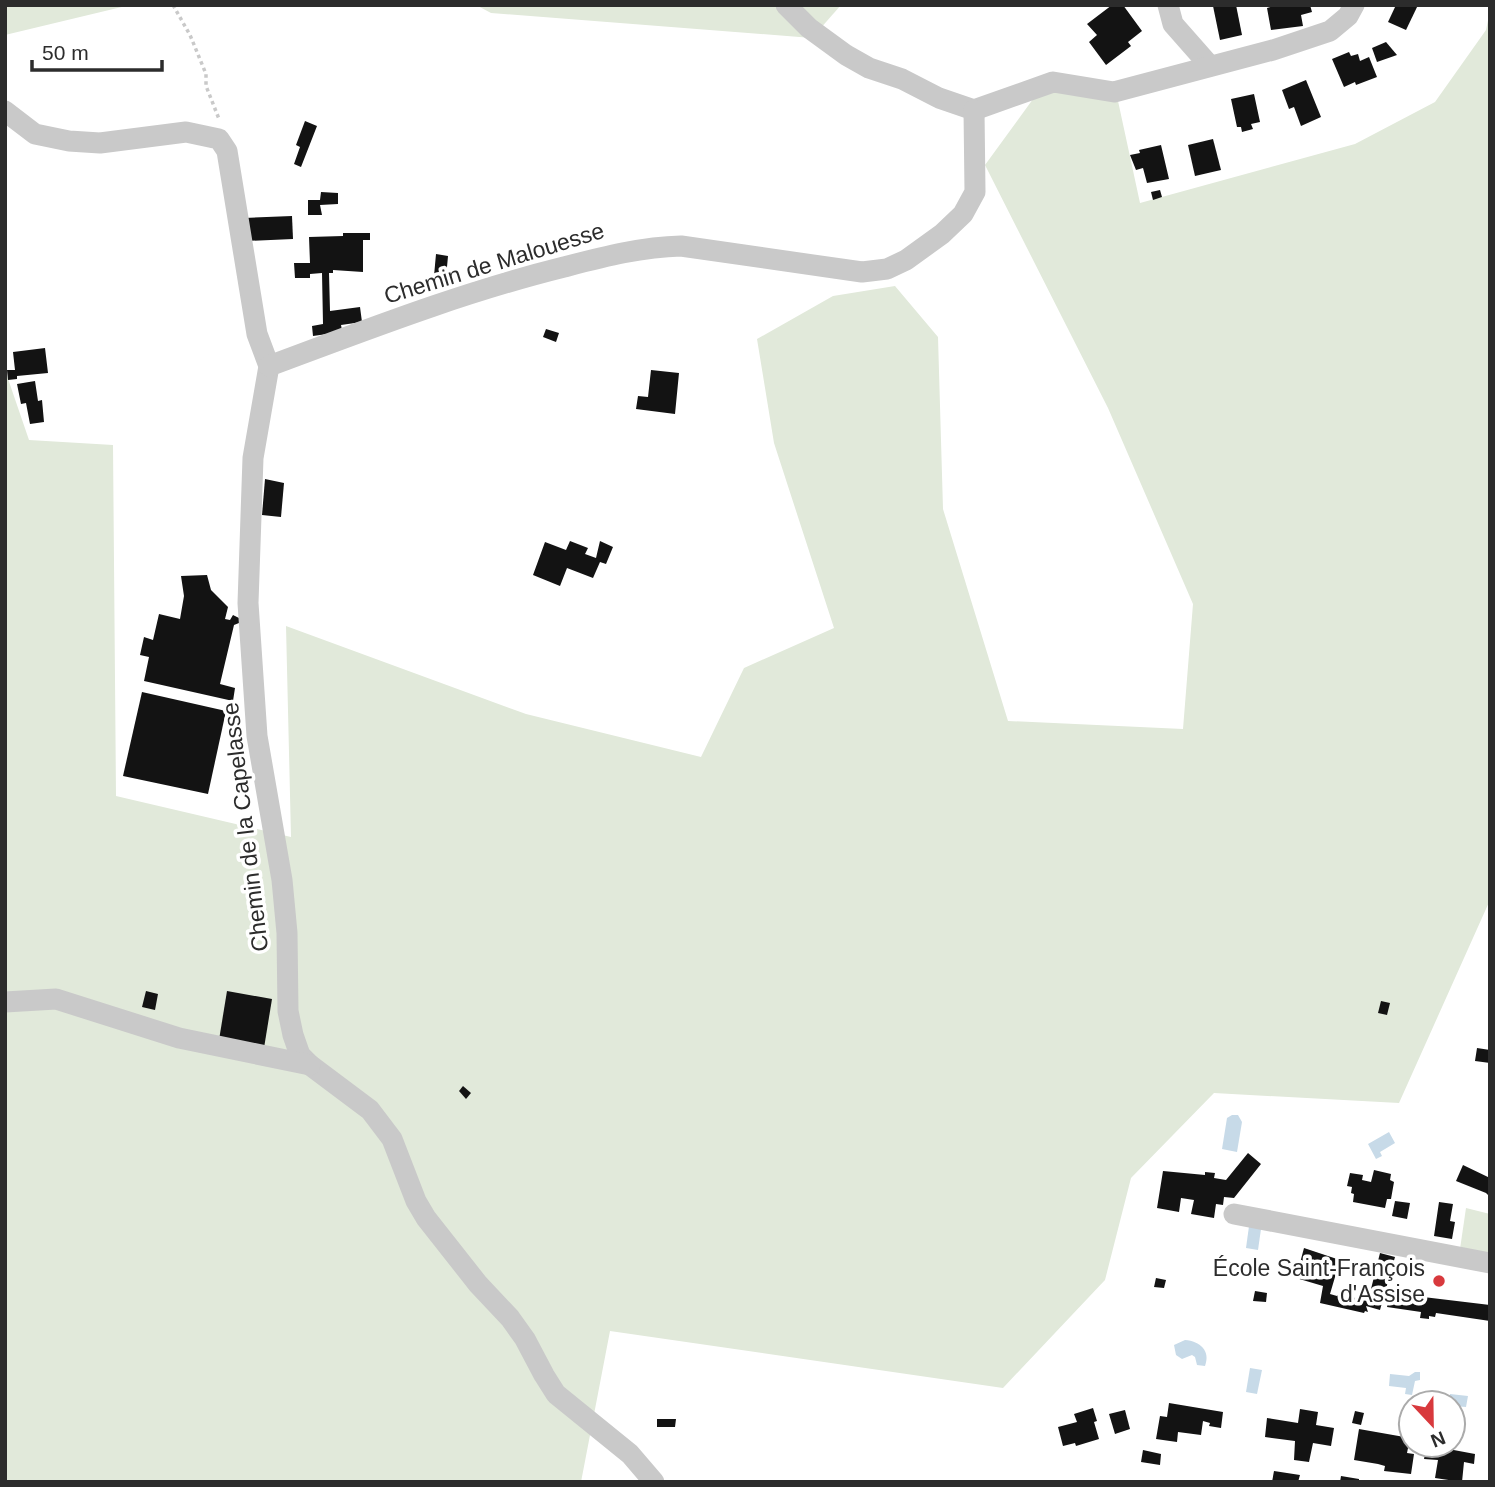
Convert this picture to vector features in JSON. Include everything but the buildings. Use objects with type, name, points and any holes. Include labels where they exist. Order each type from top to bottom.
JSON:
[{"type":"street","points":[[786,5],[809,28],[869,68],[902,79],[939,99],[974,110],[1053,82],[1114,92],[1311,40],[1330,31],[1348,16],[1354,5]]},
{"type":"street","points":[[1168,5],[1173,24],[1210,66]]},
{"type":"street","name":"Chemin de Malouesse","points":[[269,366],[424,309],[527,276],[653,247],[681,246],[862,271],[887,269],[906,260],[942,234],[963,214],[975,192],[974,110]]},
{"type":"street","points":[[5,111],[35,134],[69,141],[100,143],[186,132],[219,139],[227,151],[257,334],[269,366]]},
{"type":"street","name":"Chemin de la Capelasse","points":[[269,366],[253,458],[248,603],[257,736],[282,880],[287,933],[288,1011],[300,1055],[310,1066],[370,1110],[392,1139],[416,1201],[426,1218],[461,1264],[510,1318],[556,1394],[630,1454],[654,1482]]},
{"type":"street","points":[[5,1002],[56,999],[178,1038],[310,1066]]},
{"type":"street","points":[[1234,1214],[1490,1263]]},
{"type":"path","points":[[173,5],[190,35],[206,74],[206,86],[221,124],[227,151]]},
{"type":"green space","points":[[5,5],[130,5],[5,35]]},
{"type":"green space","points":[[476,5],[841,5],[812,38],[491,13]]},
{"type":"green space","points":[[1490,11],[1490,900],[1399,1103],[1214,1093],[1131,1178],[1105,1280],[1003,1388],[610,1331],[581,1482],[5,1482],[5,370],[29,440],[113,445],[116,796],[291,837],[286,626],[526,714],[701,757],[744,668],[834,628],[774,443],[757,339],[833,296],[895,286],[938,337],[943,509],[1008,721],[1183,729],[1193,604],[1108,408],[985,165],[1041,88],[1118,101],[1140,203],[1355,144],[1435,102],[1486,30]]},
{"type":"green space","points":[[1466,1208],[1490,1214],[1490,1254],[1460,1249]]},
{"type":"water","points":[[1238,1115],[1242,1122],[1237,1152],[1222,1149],[1227,1118]]},
{"type":"water","points":[[1389,1132],[1395,1143],[1380,1152],[1382,1156],[1376,1159],[1368,1144]]},
{"type":"water","points":[[1250,1219],[1262,1222],[1258,1250],[1246,1248]]},
{"type":"water","points":[[1185,1340],[1195,1342],[1203,1348],[1207,1356],[1205,1366],[1197,1365],[1192,1355],[1182,1359],[1176,1355],[1174,1345]]},
{"type":"water","points":[[1250,1368],[1262,1370],[1257,1394],[1246,1392]]},
{"type":"water","points":[[1420,1372],[1420,1380],[1415,1381],[1413,1389],[1389,1386],[1390,1374],[1409,1376]]},
{"type":"place","name":"École Saint-François d'Assise","points":[[1439,1281]]}]
